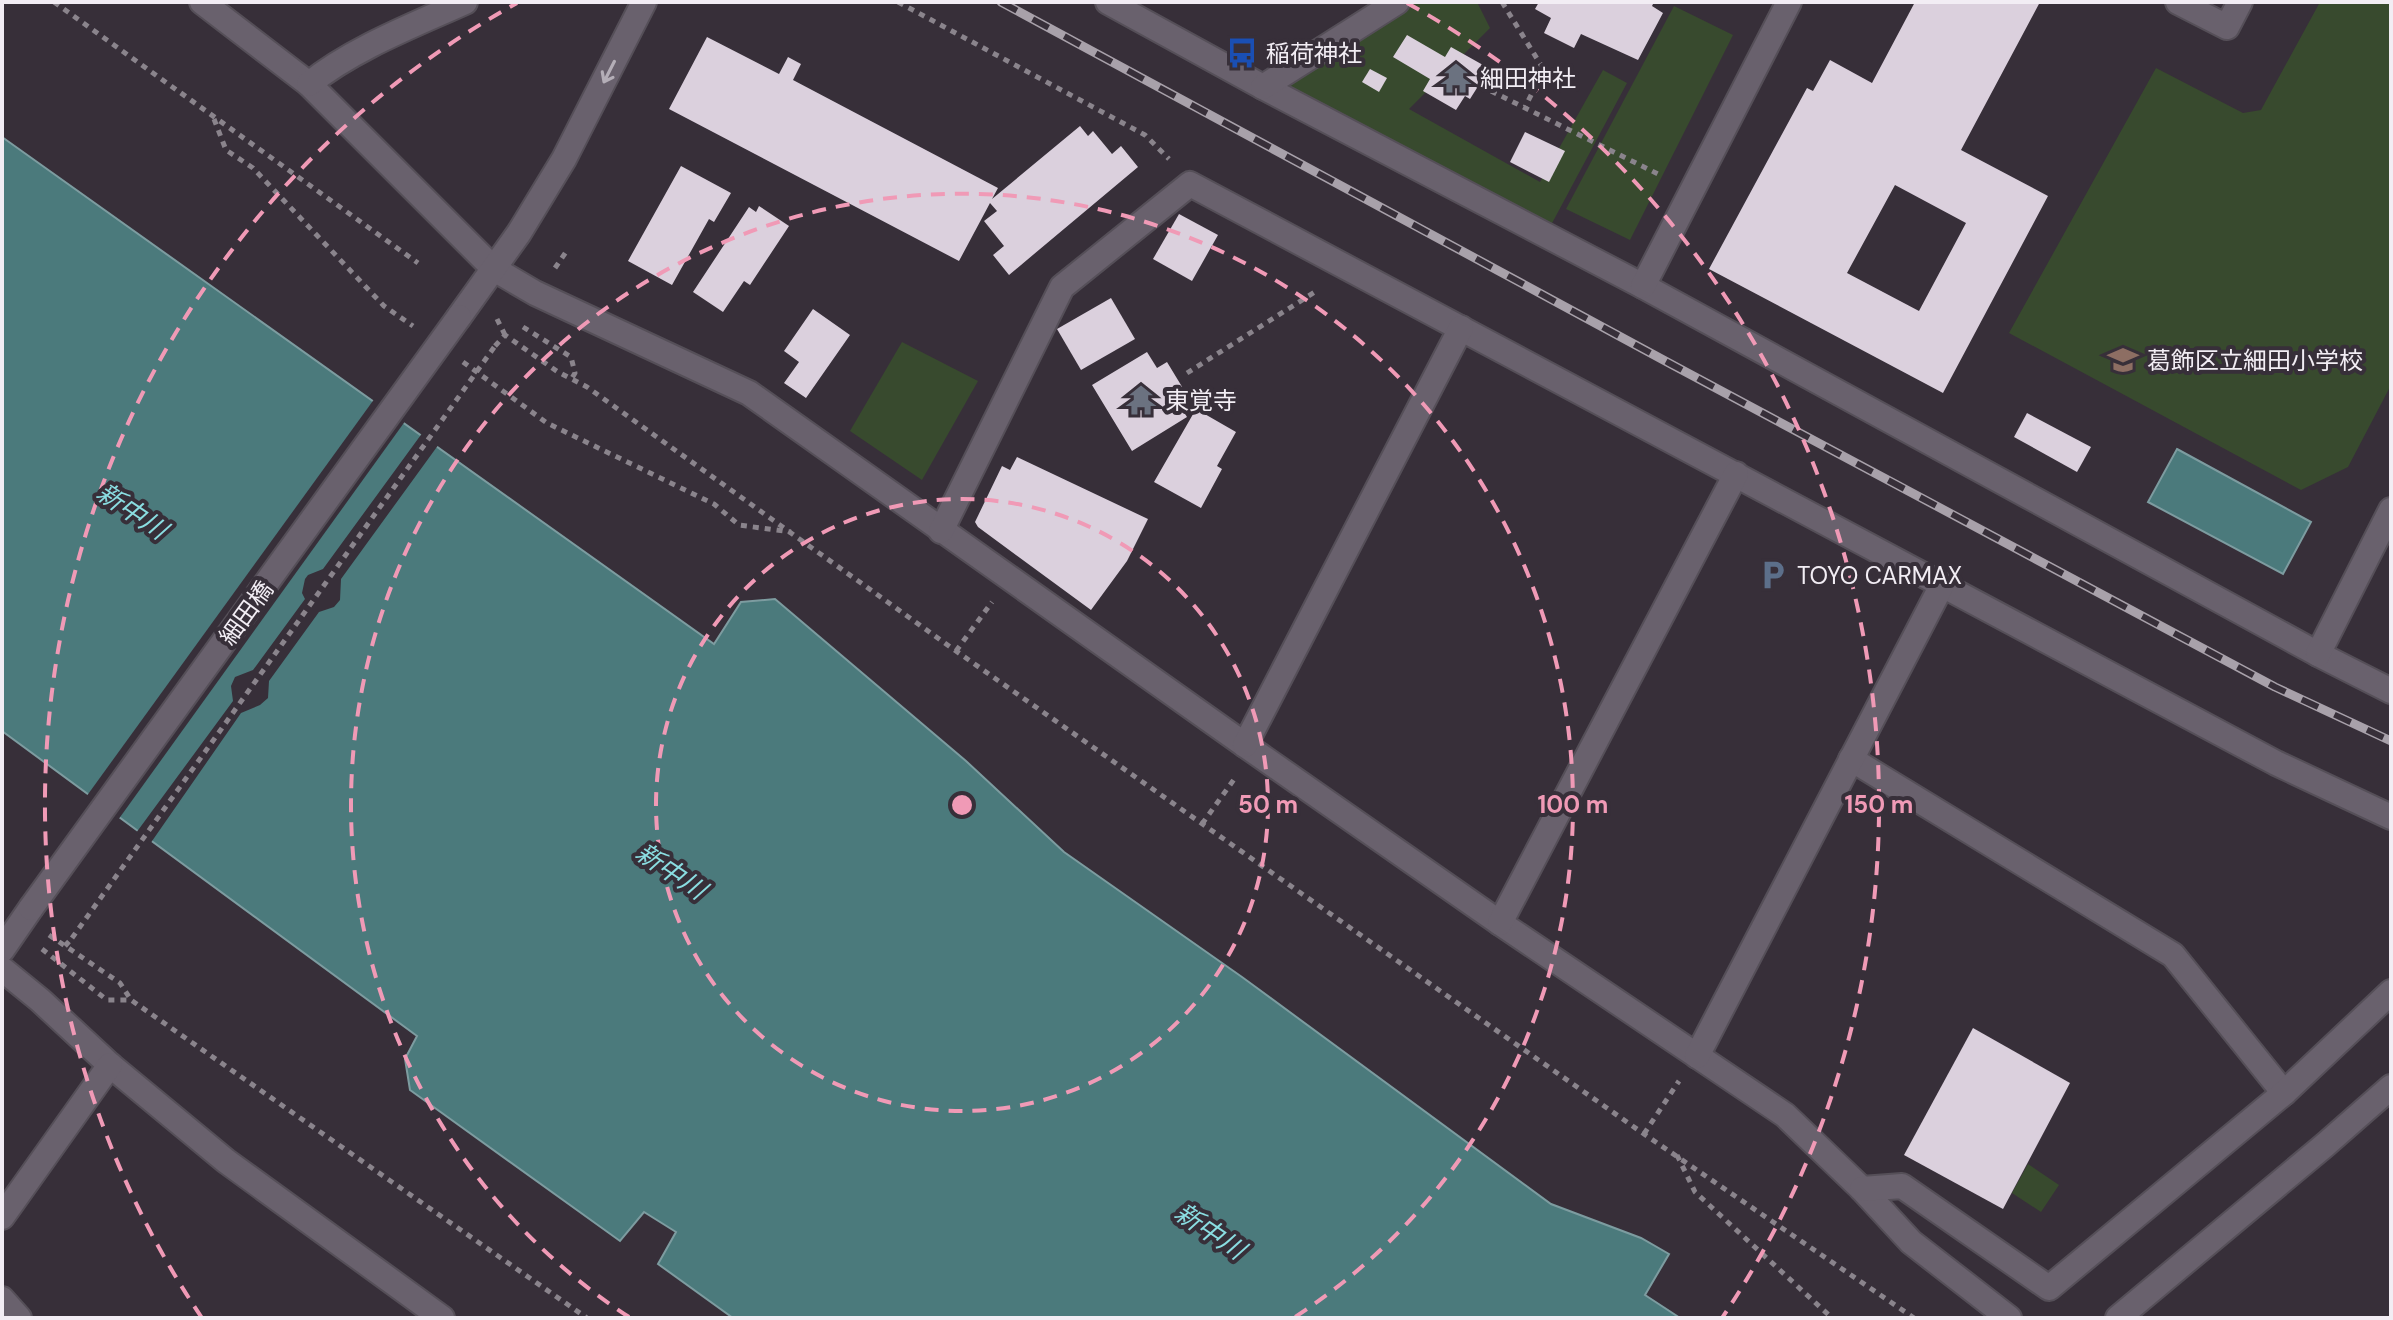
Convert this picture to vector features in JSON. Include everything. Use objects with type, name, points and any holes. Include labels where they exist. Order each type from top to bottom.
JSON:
[{"type":"street","points":[[202,2],[309,84],[494,269],[535,293],[749,393],[1500,923],[1785,1115],[1862,1189],[1911,1242],[2009,1318]]},
{"type":"street","points":[[309,84],[322,73],[400,31],[465,2]]},
{"type":"street","name":"細田橋","points":[[2,950],[494,269],[564,159],[644,2]]},
{"type":"street","points":[[1108,2],[1263,87],[1643,286],[2391,691]]},
{"type":"street","points":[[1263,87],[1397,2]]},
{"type":"street","points":[[1643,286],[1789,2]]},
{"type":"street","points":[[2178,2],[2227,27],[2240,2]]},
{"type":"street","points":[[941,531],[1062,287],[1190,184],[2276,763],[2391,817]]},
{"type":"street","points":[[1245,745],[1461,328]]},
{"type":"street","points":[[1500,923],[1736,474]]},
{"type":"street","points":[[2318,654],[2391,510]]},
{"type":"street","points":[[1697,1056],[1942,585]]},
{"type":"street","points":[[1851,759],[2173,955],[2284,1093]]},
{"type":"street","points":[[2,969],[110,1065],[226,1161],[442,1318]]},
{"type":"street","points":[[1862,1189],[1902,1186],[2049,1288],[2284,1093],[2391,992]]},
{"type":"street","points":[[2,1217],[110,1065]]},
{"type":"street","points":[[2118,1318],[2391,1087]]},
{"type":"street","points":[[2,1299],[19,1318]]},
{"type":"path","points":[[54,2],[418,263]]},
{"type":"path","points":[[898,2],[1145,135],[1190,184]]},
{"type":"path","points":[[1502,2],[1544,70],[1525,107]]},
{"type":"path","points":[[1491,91],[1691,191]]},
{"type":"path","points":[[214,119],[226,150],[253,168],[384,306],[422,333]]},
{"type":"path","points":[[560,260],[566,252]]},
{"type":"path","points":[[1187,373],[1327,285],[1339,263]]},
{"type":"path","points":[[506,320],[497,319],[505,335],[558,372],[572,378],[1644,1134],[1914,1318]]},
{"type":"path","points":[[516,322],[571,357],[575,373],[572,378]]},
{"type":"path","points":[[65,946],[505,335]]},
{"type":"path","points":[[459,360],[547,423],[714,504],[739,525],[792,533]]},
{"type":"path","points":[[956,651],[993,601]]},
{"type":"path","points":[[1202,824],[1238,773]]},
{"type":"path","points":[[59,942],[120,983],[131,1000],[587,1318]]},
{"type":"path","points":[[40,943],[42,950],[107,1000],[131,1000]]},
{"type":"path","points":[[1644,1134],[1681,1079]]},
{"type":"path","points":[[1676,1153],[1695,1192],[1832,1318]]},
{"type":"shaded area","points":[[1412,2],[1477,2],[1490,28],[1409,109],[1540,182],[1603,70],[1627,83],[1550,227],[1276,86]]},
{"type":"shaded area","points":[[2320,2],[2391,2],[2391,385],[2348,467],[2301,490],[2009,333],[2156,68],[2243,113],[2261,110]]},
{"type":"shaded area","points":[[1674,6],[1733,35],[1630,240],[1566,209]]},
{"type":"shaded area","points":[[902,342],[978,381],[922,480],[850,431]]},
{"type":"shaded area","points":[[2028,1164],[2059,1185],[2041,1212],[2012,1193]]},
{"type":"water","name":"新中川","points":[[2,137],[714,644],[741,602],[775,599],[966,761],[1064,852],[1242,977],[1551,1204],[1641,1238],[1669,1254],[1645,1295],[1680,1318],[733,1318],[658,1264],[676,1232],[644,1212],[620,1241],[410,1090],[405,1059],[417,1036],[2,731]]},
{"type":"water","points":[[2177,449],[2311,522],[2283,574],[2148,502]]},
{"type":"pier","points":[[375,398],[406,420],[118,820],[86,797]]},
{"type":"pier","points":[[423,432],[439,444],[341,579],[340,600],[334,607],[319,612],[269,681],[268,698],[241,713],[150,844],[136,833],[233,701],[231,686],[235,677],[253,670],[305,599],[302,593],[305,579],[323,569]]},
{"type":"building","points":[[1539,2],[1654,2],[1652,6],[1663,13],[1638,60],[1581,34],[1574,48],[1544,33],[1551,18],[1535,9]]},
{"type":"building","points":[[1915,2],[2040,2],[1961,150],[2048,196],[1943,393],[1709,269],[1807,88],[1813,91],[1830,60],[1872,83]],"holes":[[[1895,185],[1966,223],[1919,311],[1847,273]]]},
{"type":"building","points":[[1407,35],[1445,57],[1451,47],[1483,65],[1476,76],[1482,80],[1470,99],[1465,96],[1456,110],[1423,91],[1430,79],[1393,57]]},
{"type":"building","points":[[707,37],[779,74],[788,57],[801,64],[793,80],[998,188],[992,199],[1080,126],[1088,136],[1093,131],[1112,154],[1121,146],[1138,167],[1009,275],[993,255],[1004,246],[984,221],[997,211],[990,203],[959,261],[669,109]]},
{"type":"building","points":[[1370,69],[1387,78],[1379,92],[1362,82]]},
{"type":"building","points":[[1525,132],[1565,151],[1549,182],[1510,162]]},
{"type":"building","points":[[681,166],[731,193],[714,222],[709,219],[672,285],[628,261]]},
{"type":"building","points":[[759,206],[789,226],[750,285],[744,281],[723,312],[693,292],[749,207],[756,212]]},
{"type":"building","points":[[1179,214],[1218,235],[1192,281],[1153,259]]},
{"type":"building","points":[[1111,298],[1135,339],[1081,370],[1057,329]]},
{"type":"building","points":[[813,309],[850,335],[806,398],[784,383],[799,362],[784,351]]},
{"type":"building","points":[[1147,352],[1157,368],[1167,362],[1184,390],[1174,396],[1187,417],[1132,451],[1092,385]]},
{"type":"building","points":[[1196,409],[1236,432],[1217,466],[1222,469],[1201,508],[1154,482]]},
{"type":"building","points":[[2027,413],[2091,447],[2077,472],[2014,437]]},
{"type":"building","points":[[1017,457],[1148,519],[1127,561],[1091,610],[975,522],[1002,466],[1010,470]]},
{"type":"building","points":[[1973,1028],[2070,1083],[2003,1209],[1904,1155]]},
{"type":"railway","points":[[1001,2],[2275,687],[2391,741]]},
{"type":"place","name":"稲荷神社","points":[[1242,53]]},
{"type":"place","name":"細田神社","points":[[1456,78]]},
{"type":"place","name":"葛飾区立細田小学校","points":[[2123,360]]},
{"type":"place","name":"東覚寺","points":[[1141,400]]},
{"type":"place","name":"TOYO CARMAX","points":[[1773,575]]}]
